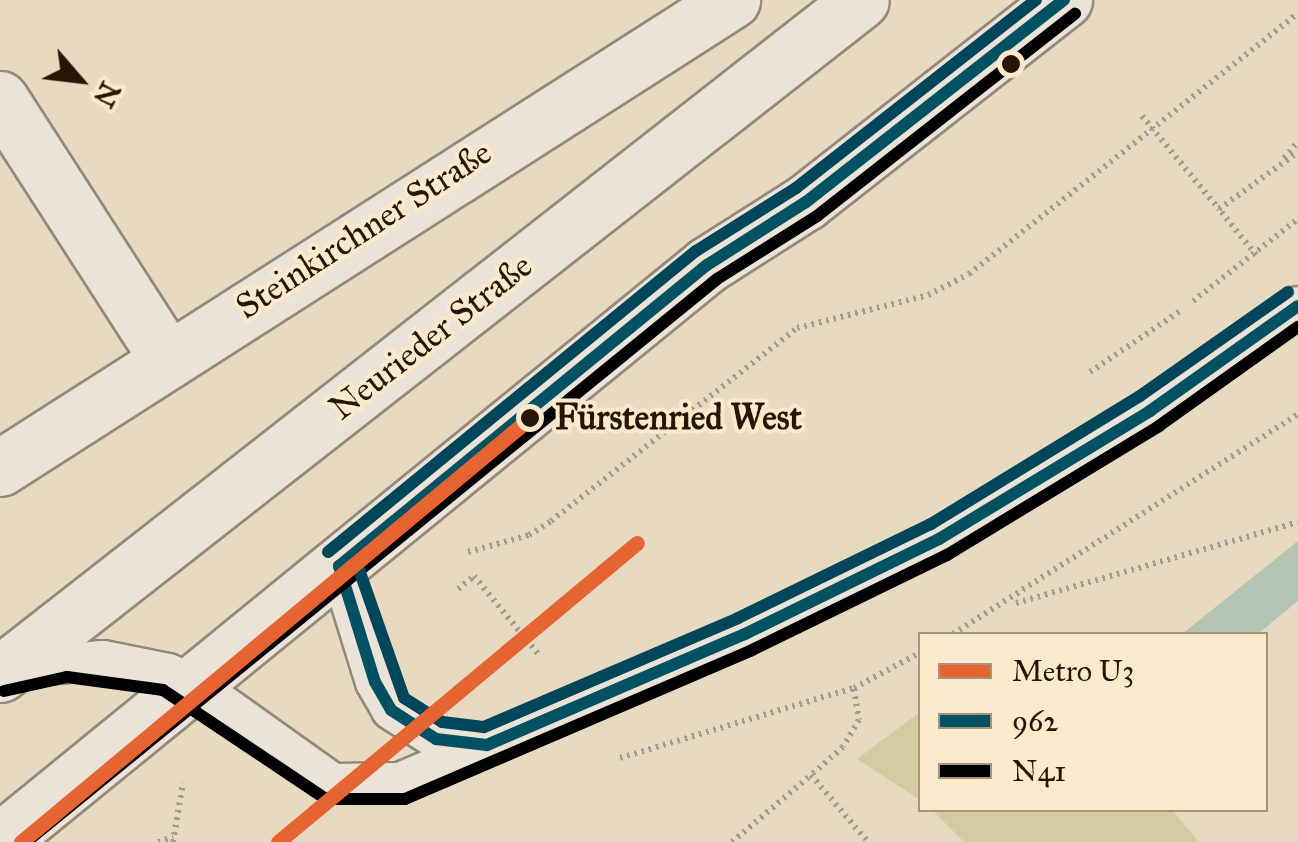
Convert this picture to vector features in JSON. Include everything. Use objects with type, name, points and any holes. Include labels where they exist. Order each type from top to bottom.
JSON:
[{"type":"main road","name":"Steinkirchner Straße","points":[[0,468],[166,357],[732,0]]},
{"type":"main road","name":"Neurieder Straße","points":[[3,671],[861,0]]},
{"type":"main road","points":[[0,841],[707,265],[806,202],[1064,0]]},
{"type":"main road","points":[[0,99],[166,357]]},
{"type":"lane","points":[[3,671],[104,660],[194,684],[311,771],[363,787],[400,782],[745,634],[940,539],[1150,412],[1298,306]]},
{"type":"lane","points":[[339,566],[375,682],[391,710],[436,739],[486,745]]},
{"type":"path","points":[[454,560],[551,521],[797,328],[928,295],[969,274],[1298,14]]},
{"type":"path","points":[[1142,116],[1243,240]]},
{"type":"path","points":[[1280,162],[1298,142]]},
{"type":"path","points":[[1219,209],[1298,152]]},
{"type":"path","points":[[1080,379],[1298,219]]},
{"type":"path","points":[[957,632],[1005,606],[1298,414]]},
{"type":"path","points":[[1005,606],[1298,522]]},
{"type":"path","points":[[544,660],[558,653]]},
{"type":"path","points":[[608,762],[854,688],[918,653]]},
{"type":"path","points":[[732,842],[843,748],[859,720],[854,688]]},
{"type":"path","points":[[158,842],[173,839],[182,784],[248,724]]},
{"type":"path","points":[[811,775],[868,842]]},
{"type":"shaded area","points":[[1298,541],[1298,601],[1260,632],[1184,632]]},
{"type":"shaded area","points":[[918,713],[918,799],[857,759]]},
{"type":"shaded area","points":[[934,812],[1174,812],[1199,842],[964,842]]},
{"type":"metro line","name":"U3","points":[[21,842],[530,418]]},
{"type":"metro line","name":"U3","points":[[278,842],[637,543]]},
{"type":"transit line","points":[[328,552],[696,251],[796,188],[1036,0]]},
{"type":"transit line","name":"962","points":[[339,566],[707,265],[806,202],[1064,0]]},
{"type":"transit line","name":"N41","points":[[26,842],[717,279],[817,216],[1075,14]]},
{"type":"transit line","points":[[356,561],[404,698],[442,722],[484,727],[738,618],[931,524],[1140,396],[1288,292]]},
{"type":"transit line","name":"962","points":[[339,566],[375,682],[391,710],[436,739],[487,745],[745,634],[939,539],[1150,411],[1298,306]]},
{"type":"transit line","name":"N41","points":[[4,691],[67,677],[163,690],[326,799],[405,799],[752,650],[947,555],[1159,426],[1298,327]]},
{"type":"place","name":"Fürstenried West","points":[[530,418]]}]
